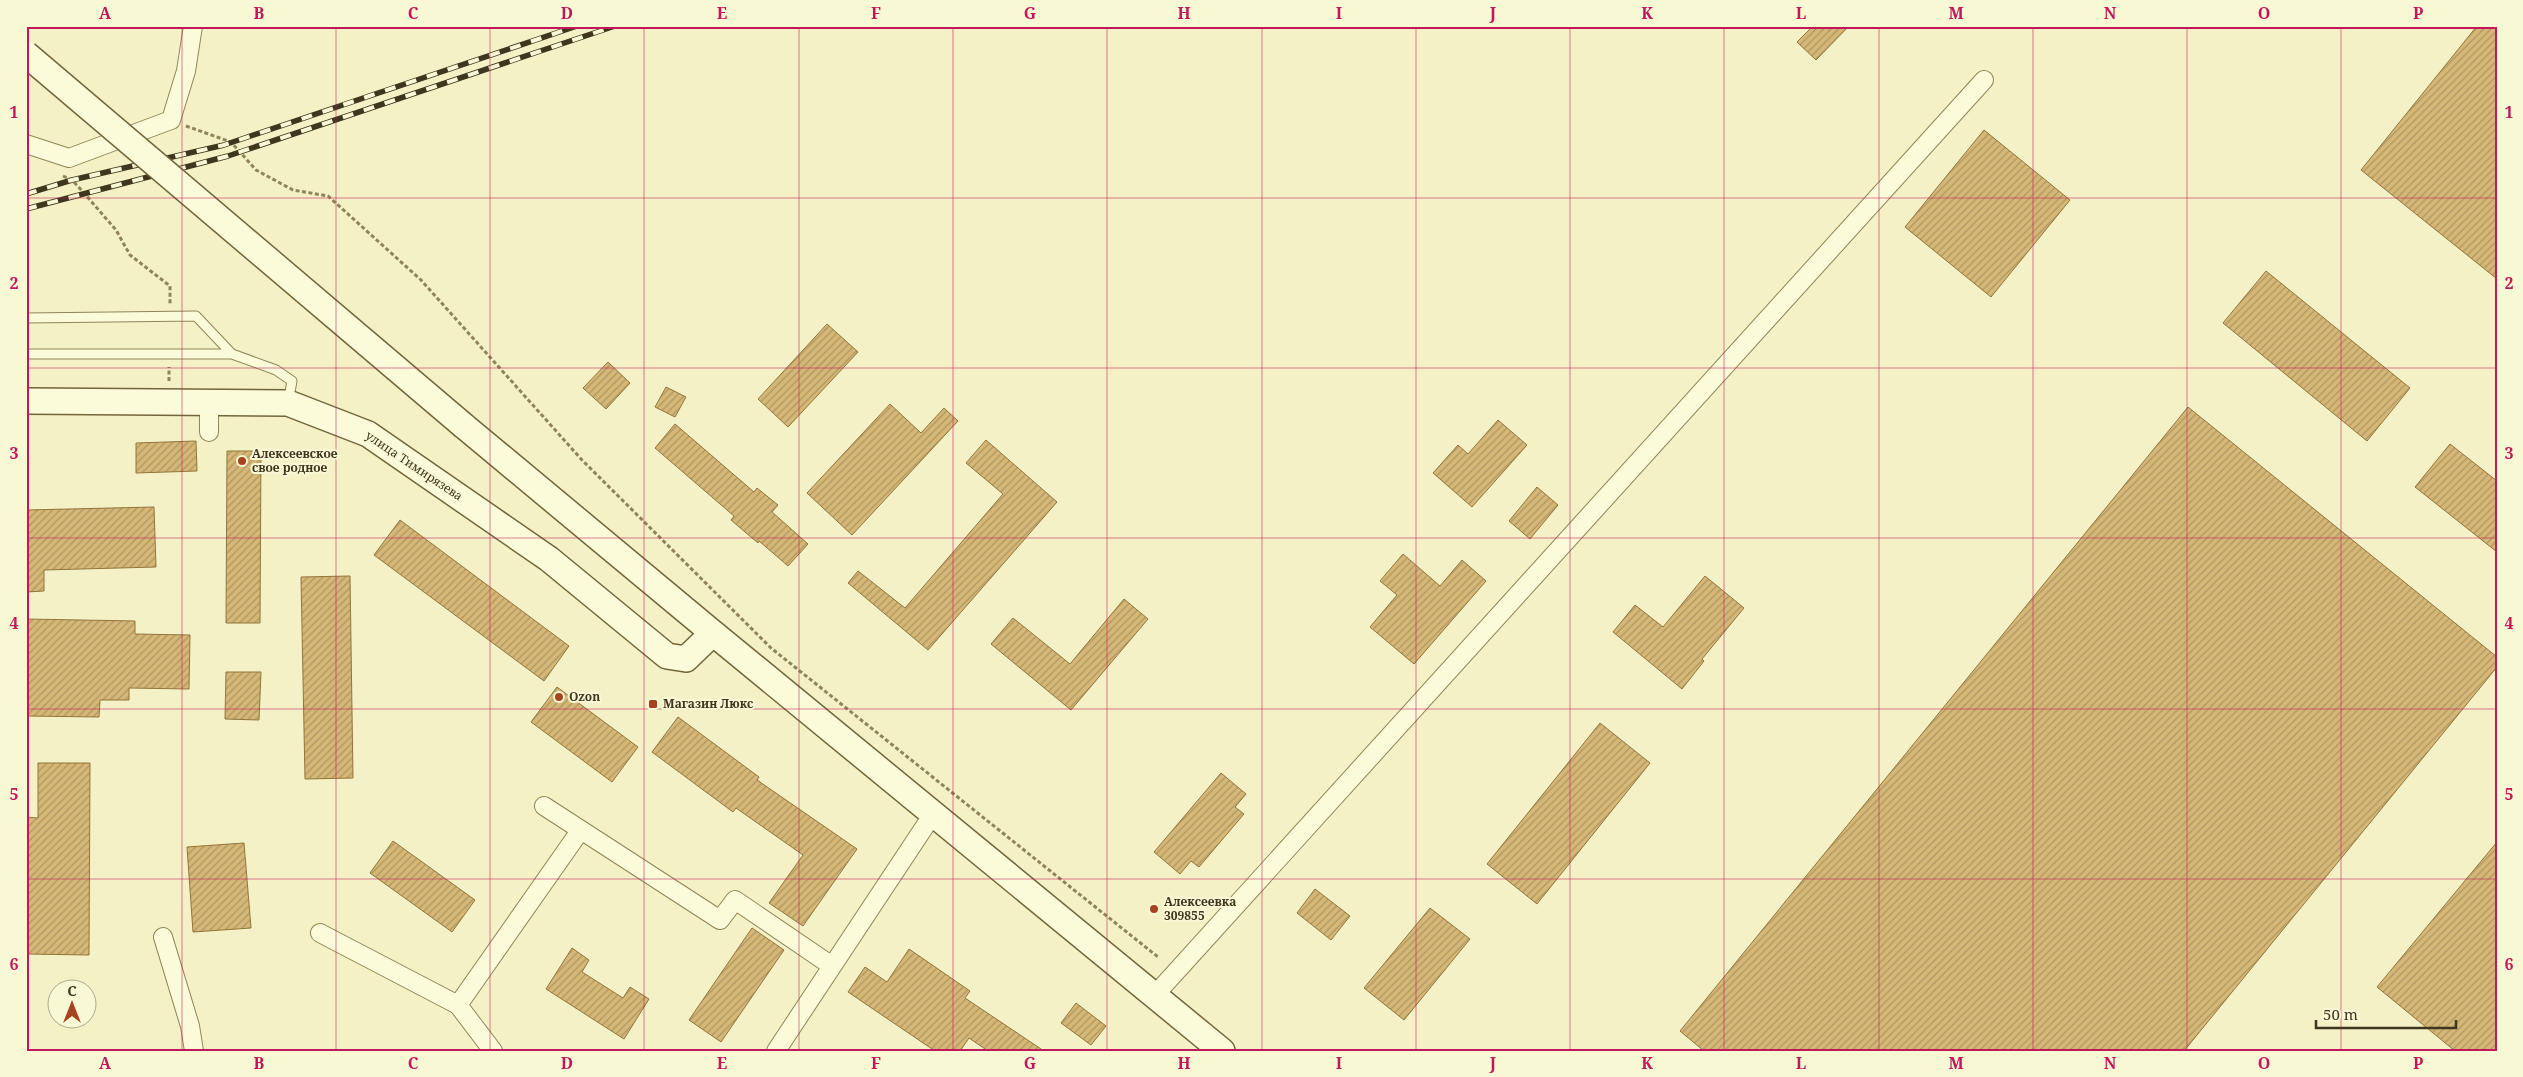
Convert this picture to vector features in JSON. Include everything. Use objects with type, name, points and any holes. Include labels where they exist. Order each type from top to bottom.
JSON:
[{"type":"main road","points":[[26,54],[464,426],[712,633],[1154,996],[1208,1046]]},
{"type":"main road","name":"улица Тимирязева","points":[[26,401],[288,403],[368,434],[550,559],[667,656],[686,659],[712,633]]},
{"type":"street","points":[[26,144],[69,158],[172,120],[186,71],[193,26]]},
{"type":"street","points":[[1154,996],[1984,80]]},
{"type":"street","points":[[209,402],[209,432]]},
{"type":"street","points":[[544,806],[720,920],[735,900],[832,966]]},
{"type":"street","points":[[776,1051],[933,814]]},
{"type":"street","points":[[458,1005],[580,831]]},
{"type":"street","points":[[320,933],[458,1005],[493,1051]]},
{"type":"street","points":[[163,937],[190,1026],[194,1051]]},
{"type":"lane","points":[[26,318],[196,316],[232,354]]},
{"type":"lane","points":[[26,354],[232,354],[276,370],[292,381],[288,403]]},
{"type":"path","points":[[172,120],[231,142],[256,170],[293,190],[328,196],[421,280],[582,460],[771,648],[1158,957]]},
{"type":"path","points":[[55,171],[72,180],[84,193],[116,230],[130,255],[170,286],[170,305]]},
{"type":"path","points":[[168,402],[169,364]]},
{"type":"building","points":[[1813,26],[1849,26],[1816,60],[1797,42]]},
{"type":"building","points":[[2477,26],[2497,26],[2497,279],[2361,170]]},
{"type":"building","points":[[1984,130],[2070,200],[1991,297],[1905,227]]},
{"type":"building","points":[[2266,271],[2410,388],[2367,441],[2223,323]]},
{"type":"building","points":[[827,324],[858,352],[788,427],[758,399]]},
{"type":"building","points":[[608,362],[630,383],[606,409],[583,388]]},
{"type":"building","points":[[666,387],[686,397],[675,417],[655,407]]},
{"type":"building","points":[[890,404],[921,433],[944,408],[958,421],[852,535],[807,493]]},
{"type":"building","points":[[2188,407],[2497,657],[2497,667],[2184,1051],[1704,1051],[1680,1031]]},
{"type":"building","points":[[1498,420],[1527,445],[1472,507],[1433,473],[1458,445],[1468,454]]},
{"type":"building","points":[[675,424],[754,492],[757,488],[778,505],[772,512],[808,544],[788,566],[731,520],[734,516],[655,448]]},
{"type":"building","points":[[986,440],[1057,502],[928,650],[848,583],[858,571],[905,608],[1003,494],[966,463]]},
{"type":"building","points":[[196,441],[197,471],[136,473],[136,443]]},
{"type":"building","points":[[2450,444],[2497,481],[2497,552],[2415,487]]},
{"type":"building","points":[[227,451],[261,451],[260,623],[226,623]]},
{"type":"building","points":[[1537,487],[1558,505],[1530,539],[1509,521]]},
{"type":"building","points":[[154,507],[156,567],[44,570],[44,591],[26,592],[26,510]]},
{"type":"building","points":[[400,520],[569,646],[544,681],[374,555]]},
{"type":"building","points":[[1403,554],[1440,586],[1462,560],[1486,581],[1414,664],[1370,627],[1397,595],[1380,581]]},
{"type":"building","points":[[350,576],[353,778],[305,779],[301,577]]},
{"type":"building","points":[[1705,576],[1744,608],[1702,659],[1704,661],[1682,689],[1613,632],[1635,605],[1663,627]]},
{"type":"building","points":[[1124,599],[1148,619],[1071,710],[991,644],[1013,618],[1070,664]]},
{"type":"building","points":[[26,619],[135,621],[135,634],[190,635],[189,689],[129,688],[129,700],[100,700],[99,717],[26,716]]},
{"type":"building","points":[[226,672],[261,672],[259,720],[225,719]]},
{"type":"building","points":[[557,687],[638,747],[612,782],[531,722]]},
{"type":"building","points":[[678,717],[759,777],[757,780],[857,849],[803,926],[769,903],[803,855],[736,808],[733,812],[652,752]]},
{"type":"building","points":[[1600,723],[1650,763],[1537,904],[1487,864]]},
{"type":"building","points":[[38,763],[90,763],[89,955],[26,954],[26,817],[38,818]]},
{"type":"building","points":[[1221,773],[1246,794],[1235,807],[1244,814],[1199,867],[1191,861],[1180,874],[1154,852]]},
{"type":"building","points":[[393,841],[475,900],[452,932],[370,873]]},
{"type":"building","points":[[2497,842],[2497,1051],[2455,1051],[2377,987]]},
{"type":"building","points":[[244,843],[251,928],[193,932],[187,847]]},
{"type":"building","points":[[1315,889],[1350,916],[1331,940],[1297,913]]},
{"type":"building","points":[[1430,908],[1470,939],[1404,1020],[1364,988]]},
{"type":"building","points":[[752,928],[784,950],[721,1042],[689,1020]]},
{"type":"building","points":[[572,948],[589,960],[582,972],[623,998],[630,987],[649,999],[624,1039],[546,989]]},
{"type":"building","points":[[909,949],[970,991],[965,998],[1044,1051],[988,1051],[969,1038],[960,1051],[935,1051],[848,992],[865,967],[887,982]]},
{"type":"building","points":[[1076,1003],[1106,1026],[1091,1045],[1061,1023]]},
{"type":"railway","points":[[26,194],[72,180],[224,145],[577,26]]},
{"type":"railway","points":[[26,209],[228,156],[615,26]]},
{"type":"place","name":"Алексеевское свое родное","points":[[242,461]]},
{"type":"place","name":"Ozon","points":[[559,697]]},
{"type":"place","name":"Магазин Люкс","points":[[653,704]]},
{"type":"place","name":"Алексеевка 309855","points":[[1154,909]]}]
